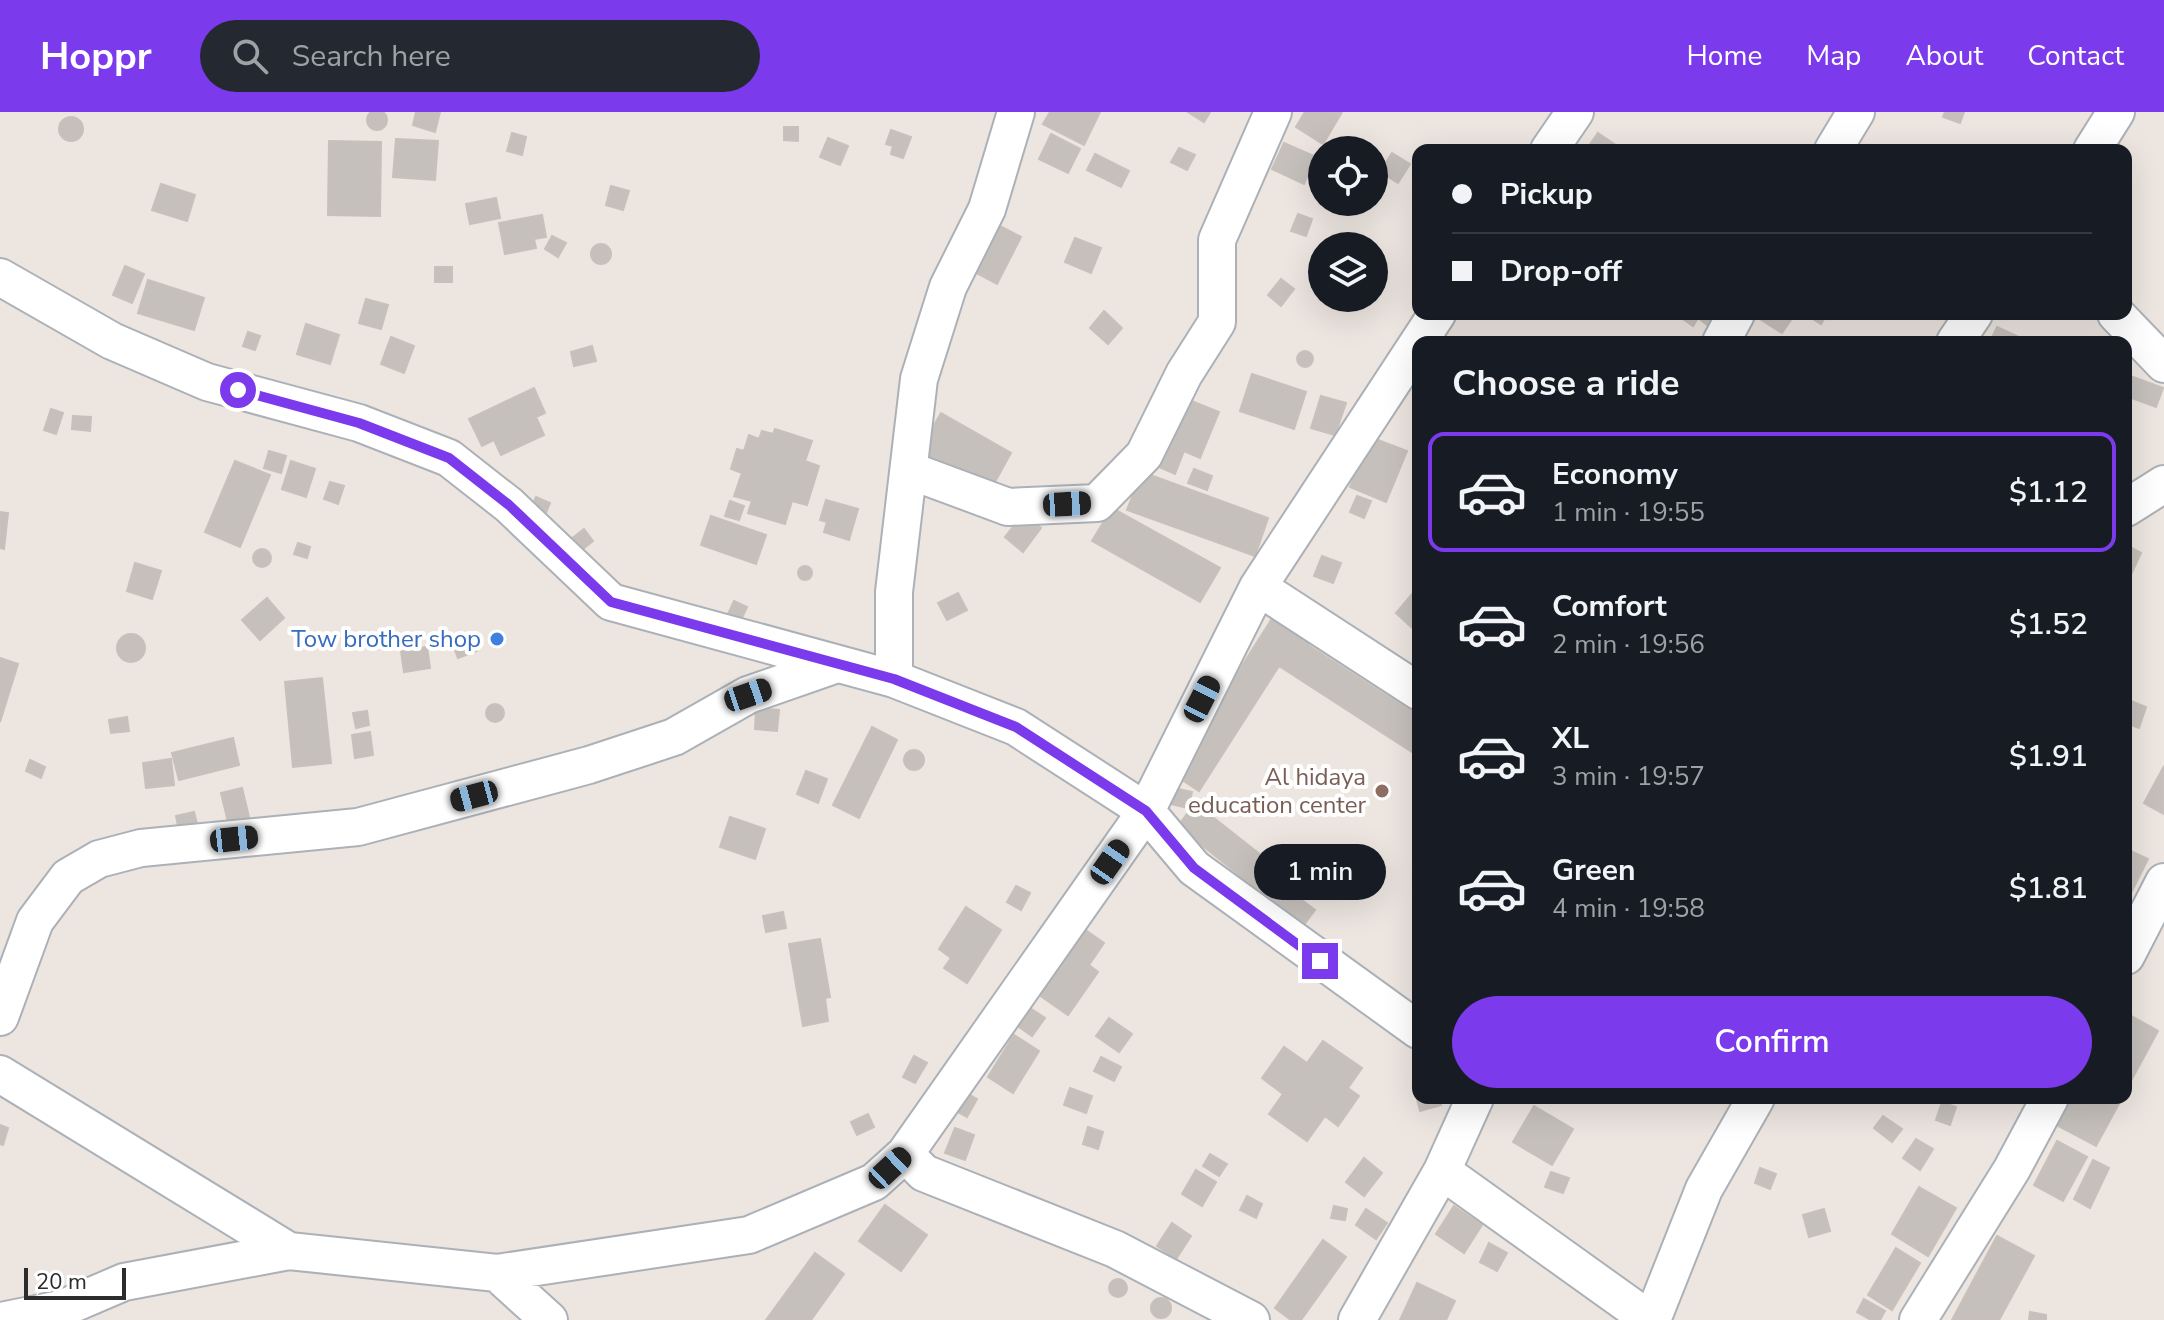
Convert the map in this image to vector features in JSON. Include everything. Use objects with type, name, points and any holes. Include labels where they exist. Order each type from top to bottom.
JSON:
[{"type":"street","points":[[894,679],[894,592],[911,471],[919,379],[948,287],[987,209],[1016,112]]},
{"type":"street","points":[[911,471],[1008,507],[1097,503],[1144,455],[1184,374],[1217,322],[1217,240],[1273,112]]},
{"type":"street","points":[[1553,144],[1575,112]]},
{"type":"street","points":[[1837,144],[1856,112]]},
{"type":"street","points":[[2096,144],[2116,112]]},
{"type":"street","points":[[0,277],[112,341],[207,382],[359,423],[449,458],[509,505],[611,602],[894,679],[1016,727],[1146,811],[1194,868],[1412,1026]]},
{"type":"street","points":[[2122,320],[2164,364]]},
{"type":"street","points":[[6,1320],[61,1309],[124,1282],[289,1251],[497,1273],[749,1235],[874,1182],[905,1154],[1146,811],[1258,587],[1412,352]]},
{"type":"street","points":[[2132,504],[2164,484]]},
{"type":"street","points":[[1258,587],[1412,687]]},
{"type":"street","points":[[0,1017],[35,921],[68,877],[99,859],[141,848],[358,827],[589,765],[674,737],[748,695],[837,664]]},
{"type":"street","points":[[2132,944],[2164,882]]},
{"type":"street","points":[[0,1074],[289,1251]]},
{"type":"street","points":[[1357,1320],[1442,1171],[1472,1104]]},
{"type":"street","points":[[1442,1171],[1651,1320],[1704,1189],[1753,1104]]},
{"type":"street","points":[[1918,1320],[2012,1169],[2047,1104]]},
{"type":"street","points":[[905,1154],[924,1173],[1115,1249],[1251,1320]]},
{"type":"street","points":[[497,1273],[549,1320]]},
{"type":"building","points":[[377,110],[384,113],[387,120],[384,127],[377,130],[370,127],[367,120],[370,113]]},
{"type":"building","points":[[416,112],[440,112],[435,132],[413,125]]},
{"type":"building","points":[[1050,112],[1100,112],[1084,145],[1043,124]]},
{"type":"building","points":[[1188,112],[1210,112],[1204,122]]},
{"type":"building","points":[[1305,112],[1342,112],[1328,136],[1310,136],[1296,127]]},
{"type":"building","points":[[1945,112],[1964,112],[1960,123],[1943,117]]},
{"type":"building","points":[[66,117],[76,117],[83,124],[83,134],[76,141],[66,141],[59,134],[59,124]]},
{"type":"building","points":[[784,127],[798,127],[798,141],[784,140]]},
{"type":"building","points":[[891,130],[911,137],[903,158],[891,154],[893,146],[886,144]]},
{"type":"building","points":[[512,133],[526,137],[522,155],[507,151]]},
{"type":"building","points":[[1598,133],[1614,144],[1590,144]]},
{"type":"building","points":[[1051,134],[1080,149],[1068,173],[1039,159]]},
{"type":"building","points":[[828,138],[848,146],[840,165],[820,157]]},
{"type":"building","points":[[396,139],[438,141],[435,180],[393,177]]},
{"type":"building","points":[[329,141],[381,142],[380,216],[328,215]]},
{"type":"building","points":[[1284,143],[1308,154],[1308,175],[1304,184],[1272,169]]},
{"type":"building","points":[[1179,148],[1195,155],[1187,170],[1171,162]]},
{"type":"building","points":[[1392,153],[1410,164],[1398,183],[1388,177],[1388,159]]},
{"type":"building","points":[[1095,154],[1129,171],[1121,187],[1087,170]]},
{"type":"building","points":[[161,184],[195,195],[187,221],[152,210]]},
{"type":"building","points":[[611,186],[629,191],[623,210],[606,205]]},
{"type":"building","points":[[496,198],[500,218],[470,224],[466,204]]},
{"type":"building","points":[[1298,214],[1312,219],[1306,236],[1291,231]]},
{"type":"building","points":[[542,215],[546,237],[534,239],[536,248],[505,254],[499,223]]},
{"type":"building","points":[[996,224],[1021,237],[997,284],[971,270]]},
{"type":"building","points":[[552,236],[566,243],[558,257],[545,249]]},
{"type":"building","points":[[1075,238],[1101,248],[1091,273],[1065,262]]},
{"type":"building","points":[[601,244],[608,247],[611,254],[608,261],[601,264],[594,261],[591,254],[594,247]]},
{"type":"building","points":[[125,266],[144,274],[132,303],[113,295]]},
{"type":"building","points":[[435,267],[452,267],[452,282],[435,282]]},
{"type":"building","points":[[1281,279],[1294,289],[1281,306],[1268,295]]},
{"type":"building","points":[[148,280],[204,298],[194,330],[138,313]]},
{"type":"building","points":[[366,299],[388,305],[381,329],[359,323]]},
{"type":"building","points":[[1104,311],[1122,328],[1108,344],[1090,328]]},
{"type":"building","points":[[1701,320],[1715,320],[1710,327]]},
{"type":"building","points":[[1761,320],[1791,320],[1782,333]]},
{"type":"building","points":[[306,324],[339,335],[330,364],[297,354]]},
{"type":"building","points":[[1997,327],[2016,336],[1993,336]]},
{"type":"building","points":[[248,332],[260,336],[255,350],[243,346]]},
{"type":"building","points":[[391,337],[414,346],[404,373],[381,364]]},
{"type":"building","points":[[592,346],[596,361],[574,366],[571,352]]},
{"type":"building","points":[[1305,351],[1313,359],[1305,367],[1297,359]]},
{"type":"building","points":[[1252,374],[1306,392],[1294,429],[1240,411]]},
{"type":"building","points":[[2133,377],[2163,388],[2156,407],[2132,398]]},
{"type":"building","points":[[534,388],[545,413],[536,417],[544,435],[501,455],[494,440],[482,446],[469,419]]},
{"type":"building","points":[[1179,396],[1219,412],[1200,458],[1184,451],[1175,474],[1152,464]]},
{"type":"building","points":[[1321,396],[1346,403],[1335,435],[1311,428]]},
{"type":"building","points":[[51,409],[63,413],[56,434],[44,430]]},
{"type":"building","points":[[941,413],[1011,453],[990,491],[919,451]]},
{"type":"building","points":[[73,416],[91,417],[90,431],[72,429]]},
{"type":"building","points":[[775,429],[812,441],[805,461],[819,466],[807,505],[792,501],[785,524],[748,513],[752,501],[734,496],[742,473],[731,469],[737,449],[744,451],[749,435],[759,439],[762,431],[773,434]]},
{"type":"building","points":[[1370,437],[1407,451],[1386,502],[1350,487]]},
{"type":"building","points":[[269,451],[286,456],[281,473],[264,468]]},
{"type":"building","points":[[235,461],[270,475],[240,547],[205,532]]},
{"type":"building","points":[[291,461],[315,469],[306,497],[282,489]]},
{"type":"building","points":[[1194,469],[1212,476],[1207,490],[1188,483]]},
{"type":"building","points":[[1142,472],[1268,518],[1255,556],[1127,510]]},
{"type":"building","points":[[330,482],[344,486],[338,504],[324,499]]},
{"type":"building","points":[[1357,496],[1371,501],[1364,518],[1350,512]]},
{"type":"building","points":[[536,497],[550,503],[543,520],[529,513]]},
{"type":"building","points":[[826,500],[858,509],[849,540],[824,532],[827,522],[820,520]]},
{"type":"building","points":[[730,501],[744,506],[739,520],[725,516]]},
{"type":"building","points":[[1112,508],[1220,568],[1200,602],[1092,541]]},
{"type":"building","points":[[0,512],[8,513],[4,549],[0,548]]},
{"type":"building","points":[[1023,514],[1041,528],[1023,552],[1005,537]]},
{"type":"building","points":[[711,516],[766,535],[756,564],[701,545]]},
{"type":"building","points":[[584,529],[593,541],[579,552],[570,540]]},
{"type":"building","points":[[298,543],[310,547],[307,558],[294,554]]},
{"type":"building","points":[[2132,548],[2141,553],[2132,572]]},
{"type":"building","points":[[258,549],[266,549],[271,558],[269,565],[258,567],[253,562],[253,554]]},
{"type":"building","points":[[1322,556],[1341,563],[1333,583],[1314,576]]},
{"type":"building","points":[[135,563],[161,571],[152,599],[127,591]]},
{"type":"building","points":[[805,566],[812,573],[805,580],[798,573]]},
{"type":"building","points":[[958,593],[967,610],[947,620],[938,603]]},
{"type":"building","points":[[1412,594],[1411,627],[1396,613]]},
{"type":"building","points":[[267,598],[284,618],[260,640],[242,620]]},
{"type":"building","points":[[734,601],[747,607],[741,620],[728,614]]},
{"type":"building","points":[[1275,614],[1312,638],[1308,645],[1409,710],[1412,708],[1412,752],[1279,666],[1199,791],[1173,774]]},
{"type":"building","points":[[471,633],[477,651],[458,658],[451,640]]},
{"type":"building","points":[[131,634],[141,638],[145,648],[141,658],[131,662],[121,658],[117,648],[121,638]]},
{"type":"building","points":[[427,647],[430,668],[404,672],[401,651]]},
{"type":"building","points":[[0,658],[18,664],[0,722]]},
{"type":"building","points":[[322,678],[331,763],[293,767],[285,682]]},
{"type":"building","points":[[2132,701],[2146,707],[2139,728],[2132,725]]},
{"type":"building","points":[[491,704],[499,704],[504,713],[502,720],[491,722],[486,717],[486,709]]},
{"type":"building","points":[[756,708],[779,710],[777,731],[755,729]]},
{"type":"building","points":[[367,711],[369,725],[356,728],[353,713]]},
{"type":"building","points":[[127,717],[129,731],[111,733],[109,720]]},
{"type":"building","points":[[872,727],[897,740],[859,818],[833,805]]},
{"type":"building","points":[[370,732],[373,755],[355,758],[352,735]]},
{"type":"building","points":[[233,738],[239,765],[179,780],[172,753]]},
{"type":"building","points":[[914,750],[921,753],[924,760],[921,767],[914,770],[907,767],[904,760],[907,753]]},
{"type":"building","points":[[171,759],[174,785],[146,788],[143,763]]},
{"type":"building","points":[[30,760],[45,767],[41,778],[26,771]]},
{"type":"building","points":[[2164,766],[2164,814],[2144,803]]},
{"type":"building","points":[[806,771],[827,779],[818,803],[797,794]]},
{"type":"building","points":[[242,788],[249,817],[228,822],[221,793]]},
{"type":"building","points":[[1174,788],[1192,792],[1188,808],[1171,804]]},
{"type":"building","points":[[1195,803],[1304,889],[1298,897],[1315,910],[1303,926],[1178,826]]},
{"type":"building","points":[[194,812],[199,832],[180,836],[176,816]]},
{"type":"building","points":[[730,817],[765,829],[755,859],[720,847]]},
{"type":"building","points":[[2132,852],[2148,859],[2132,891]]},
{"type":"building","points":[[1016,886],[1030,893],[1021,910],[1007,902]]},
{"type":"building","points":[[966,907],[1001,930],[967,983],[944,968],[951,958],[939,949]]},
{"type":"building","points":[[783,912],[786,928],[766,932],[763,916]]},
{"type":"building","points":[[1077,924],[1104,943],[1089,965],[1098,972],[1068,1015],[1032,990]]},
{"type":"building","points":[[820,939],[830,997],[825,998],[828,1021],[803,1026],[789,944]]},
{"type":"building","points":[[1024,1004],[1045,1018],[1032,1036],[1012,1022]]},
{"type":"building","points":[[2132,1016],[2158,1031],[2132,1079]]},
{"type":"building","points":[[1109,1018],[1132,1034],[1119,1052],[1096,1036]]},
{"type":"building","points":[[1014,1035],[1039,1051],[1013,1093],[988,1077]]},
{"type":"building","points":[[1323,1041],[1362,1068],[1348,1088],[1359,1096],[1338,1126],[1325,1116],[1307,1141],[1269,1114],[1283,1094],[1262,1078],[1284,1047],[1307,1063]]},
{"type":"building","points":[[914,1056],[927,1063],[915,1083],[903,1077]]},
{"type":"building","points":[[1101,1057],[1121,1067],[1114,1081],[1094,1071]]},
{"type":"building","points":[[1070,1088],[1092,1096],[1086,1113],[1064,1105]]},
{"type":"building","points":[[960,1089],[977,1099],[967,1117],[950,1108]]},
{"type":"building","points":[[1418,1104],[1441,1104],[1441,1105],[1420,1111]]},
{"type":"building","points":[[1941,1104],[1956,1107],[1950,1125],[1936,1120]]},
{"type":"building","points":[[2064,1104],[2119,1104],[2096,1146],[2053,1123]]},
{"type":"building","points":[[1534,1106],[1573,1129],[1552,1165],[1513,1142]]},
{"type":"building","points":[[868,1114],[874,1127],[857,1135],[851,1122]]},
{"type":"building","points":[[1883,1116],[1902,1129],[1892,1142],[1874,1128]]},
{"type":"building","points":[[0,1125],[8,1128],[3,1145],[0,1144]]},
{"type":"building","points":[[1088,1127],[1103,1132],[1098,1149],[1083,1144]]},
{"type":"building","points":[[955,1128],[974,1135],[965,1160],[945,1153]]},
{"type":"building","points":[[1916,1139],[1933,1149],[1920,1170],[1903,1158]]},
{"type":"building","points":[[2057,1141],[2087,1157],[2063,1201],[2034,1185]]},
{"type":"building","points":[[1210,1154],[1227,1164],[1219,1176],[1203,1166]]},
{"type":"building","points":[[1364,1158],[1382,1173],[1364,1196],[1346,1182]]},
{"type":"building","points":[[2093,1160],[2109,1168],[2090,1208],[2074,1199]]},
{"type":"building","points":[[1760,1168],[1776,1174],[1770,1189],[1755,1183]]},
{"type":"building","points":[[1196,1170],[1216,1182],[1202,1206],[1182,1194]]},
{"type":"building","points":[[1551,1172],[1569,1178],[1563,1193],[1545,1187]]},
{"type":"building","points":[[1919,1187],[1956,1208],[1928,1256],[1892,1234]]},
{"type":"building","points":[[1247,1196],[1262,1204],[1256,1218],[1240,1210]]},
{"type":"building","points":[[885,1205],[927,1235],[901,1271],[859,1241]]},
{"type":"building","points":[[1334,1206],[1347,1209],[1345,1220],[1331,1218]]},
{"type":"building","points":[[1454,1206],[1482,1225],[1464,1253],[1436,1234]]},
{"type":"building","points":[[1366,1209],[1387,1223],[1376,1239],[1356,1225]]},
{"type":"building","points":[[1824,1209],[1830,1231],[1809,1237],[1803,1215]]},
{"type":"building","points":[[1172,1223],[1191,1236],[1176,1259],[1157,1246]]},
{"type":"building","points":[[1997,1236],[2034,1256],[1999,1320],[1952,1320]]},
{"type":"building","points":[[1323,1240],[1346,1257],[1301,1320],[1291,1320],[1275,1308]]},
{"type":"building","points":[[1489,1243],[1507,1253],[1497,1271],[1480,1262]]},
{"type":"building","points":[[1896,1248],[1920,1263],[1892,1310],[1868,1295]]},
{"type":"building","points":[[815,1253],[844,1274],[811,1320],[766,1320]]},
{"type":"building","points":[[1114,1279],[1122,1279],[1127,1288],[1125,1295],[1114,1297],[1109,1292],[1109,1284]]},
{"type":"building","points":[[1417,1283],[1455,1301],[1446,1320],[1400,1320]]},
{"type":"building","points":[[1161,1298],[1168,1301],[1171,1308],[1168,1315],[1161,1318],[1154,1315],[1151,1308],[1154,1301]]},
{"type":"building","points":[[1864,1299],[1885,1311],[1880,1320],[1871,1320],[1857,1312]]},
{"type":"building","points":[[2030,1312],[2046,1315],[2046,1320],[2029,1320]]},
{"type":"place","name":"Tow brother shop","points":[[497,639]]},
{"type":"place","name":"Al hidaya education center","points":[[1382,791]]},
{"type":"route","points":[[238,390],[359,423],[449,458],[509,505],[611,602],[723,635],[894,679],[1016,727],[1146,811],[1194,868],[1320,961]]}]
